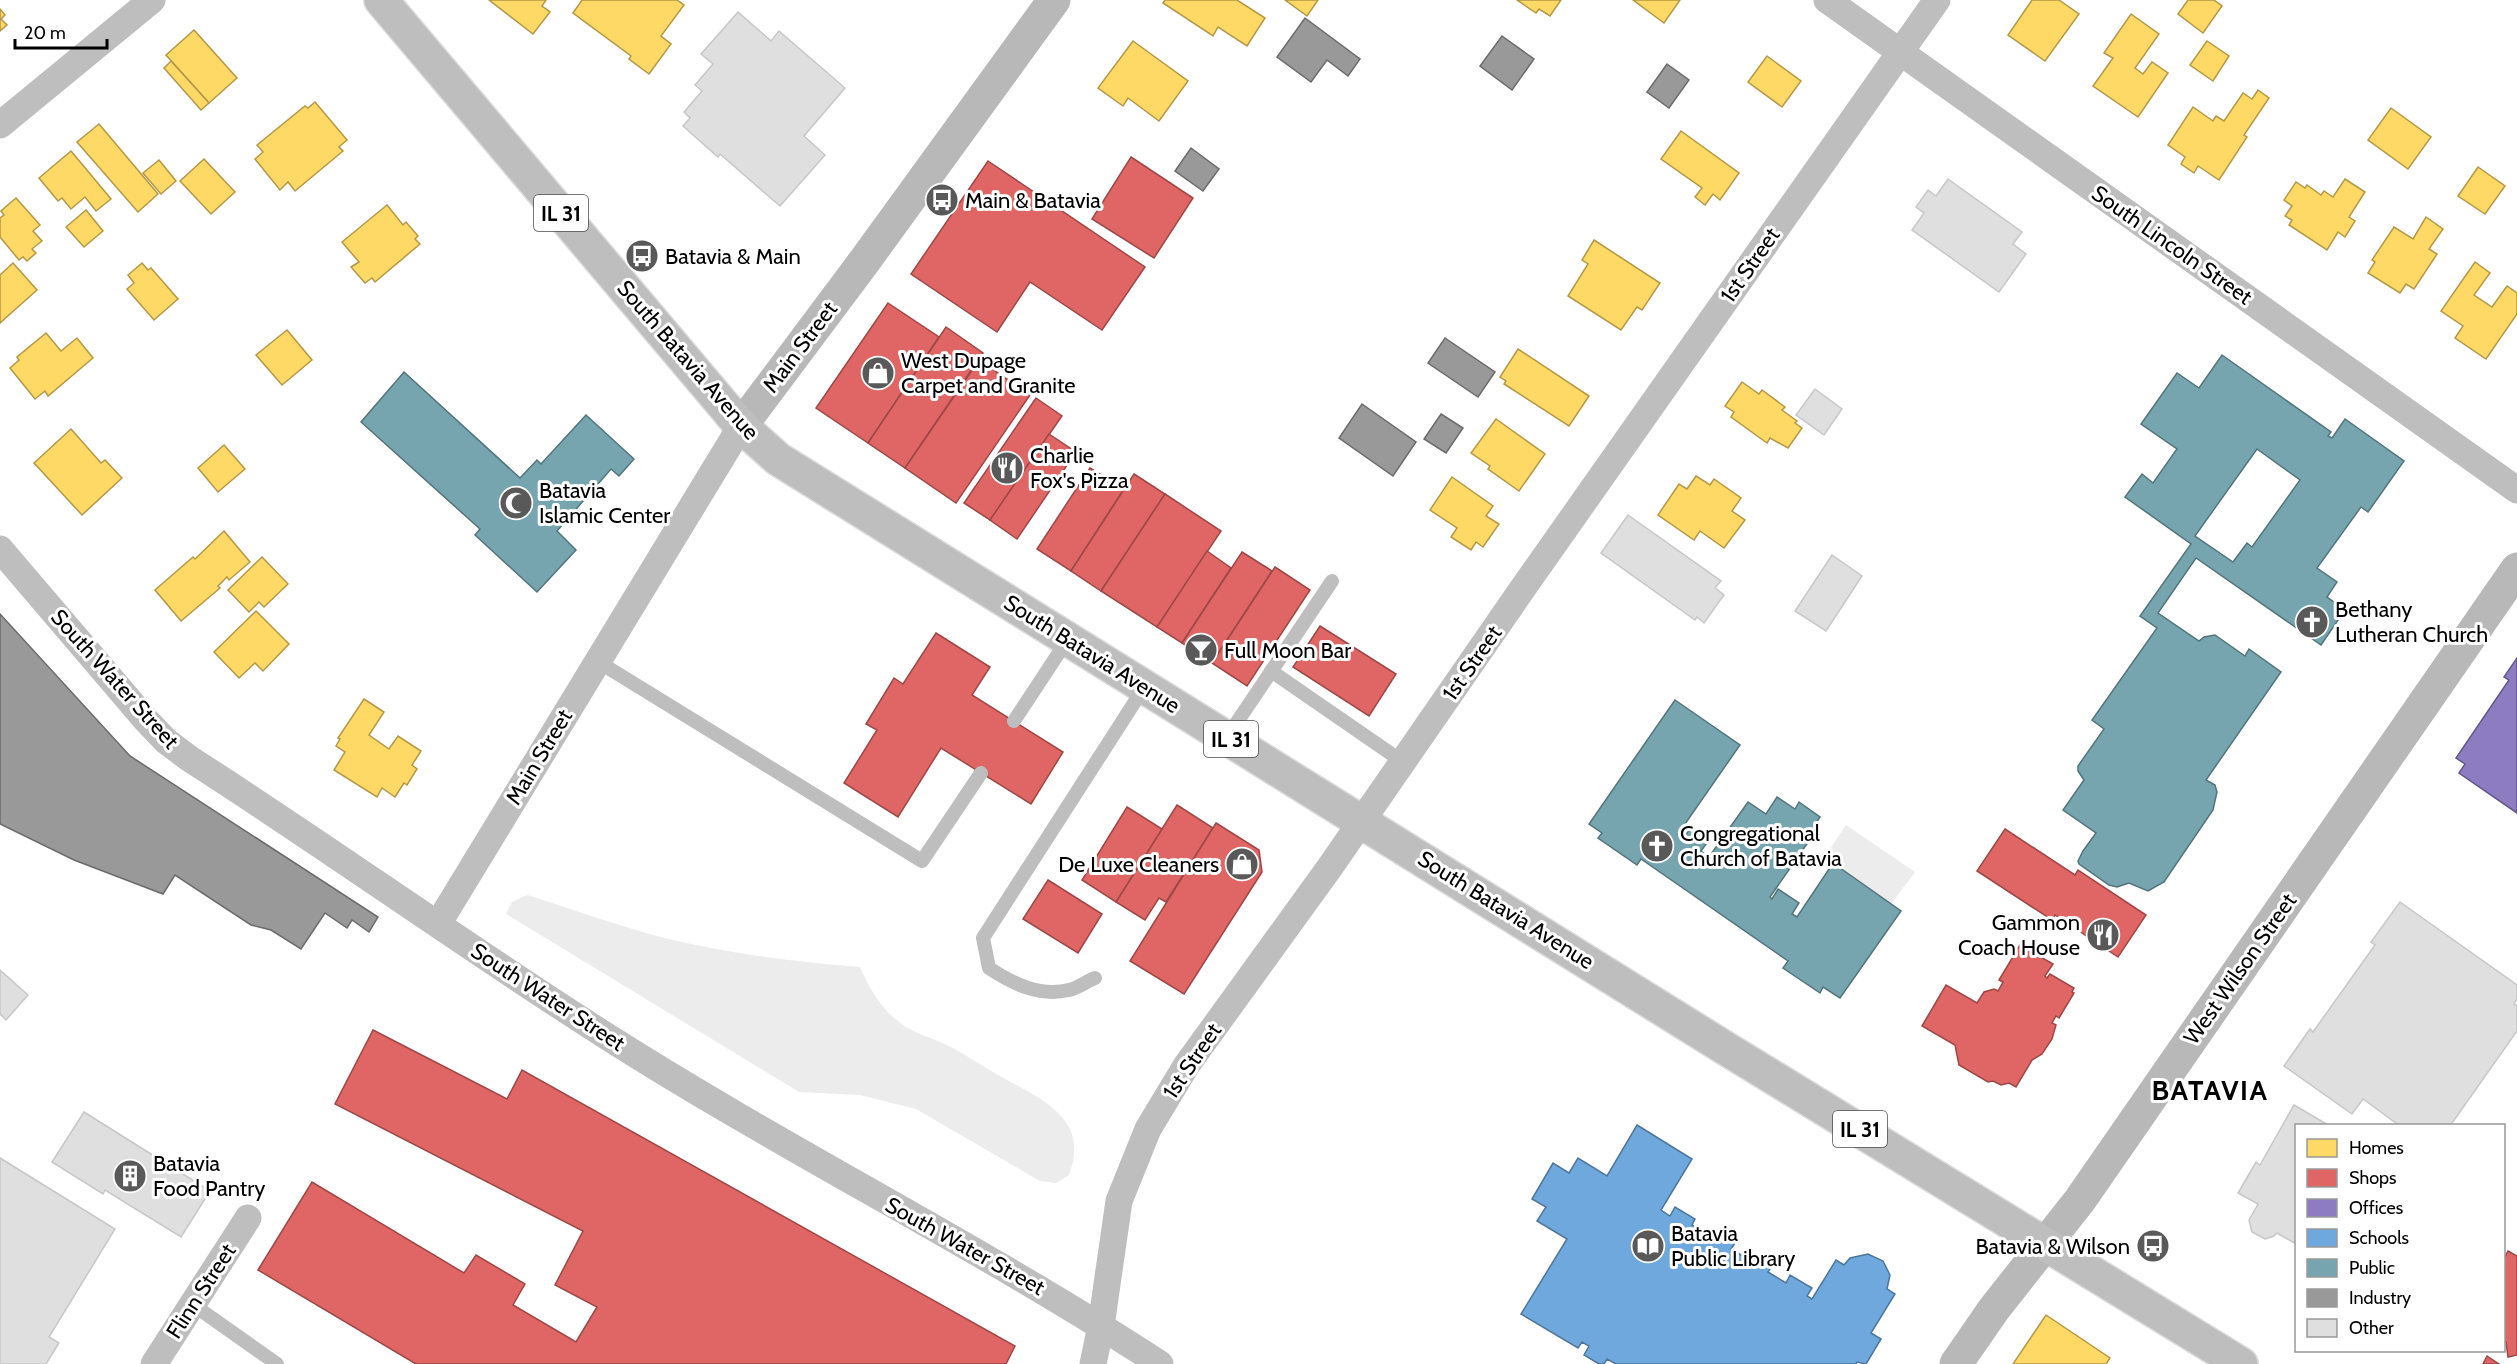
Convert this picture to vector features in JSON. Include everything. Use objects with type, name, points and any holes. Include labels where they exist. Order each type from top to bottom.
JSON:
[{"type":"main road","name":"South Batavia Avenue","points":[[381,0],[741,426],[778,459],[1725,1048],[2046,1244]]},
{"type":"main road","name":"Main Street","points":[[741,426],[873,250],[1054,0]]},
{"type":"main road","name":"West Wilson Street","points":[[1956,1364],[1994,1309],[2080,1200],[2517,569]]},
{"type":"main road","name":"IL 31","points":[[2046,1244],[2241,1364]]},
{"type":"street","points":[[0,125],[152,0]]},
{"type":"street","name":"South Lincoln Street","points":[[1827,0],[2517,490]]},
{"type":"street","name":"1st Street","points":[[1093,1364],[1101,1326],[1119,1201],[1148,1129],[1186,1066],[1362,821],[1937,0]]},
{"type":"street","name":"Main Street","points":[[438,924],[741,426]]},
{"type":"street","name":"South Water Street","points":[[0,549],[166,741],[190,759],[612,1040],[841,1176],[1058,1298],[1160,1364]]},
{"type":"street","name":"Flinn Street","points":[[154,1364],[248,1218]]},
{"type":"lane","points":[[1227,737],[1332,581]]},
{"type":"lane","points":[[1014,721],[1068,639]]},
{"type":"lane","points":[[597,661],[922,861],[981,773]]},
{"type":"lane","points":[[1271,671],[1403,762]]},
{"type":"lane","points":[[1095,978],[1069,990],[1038,991],[1012,984],[989,968],[983,938],[1145,686]]},
{"type":"lane","points":[[192,1304],[277,1364]]},
{"type":"shaded area","points":[[1846,825],[1915,872],[1891,904],[1824,858]]},
{"type":"shaded area","points":[[527,895],[637,930],[704,947],[756,956],[860,967],[881,1004],[904,1025],[963,1054],[1031,1093],[1058,1113],[1073,1139],[1074,1155],[1069,1175],[1056,1183],[1040,1181],[916,1109],[860,1095],[799,1092],[506,914],[512,902]]},
{"type":"building: Homes","points":[[489,0],[546,0],[542,6],[550,12],[533,34]]},
{"type":"building: Homes","points":[[582,0],[677,0],[684,5],[661,36],[671,44],[649,74],[629,59],[631,56],[573,13]]},
{"type":"building: Homes","points":[[1165,0],[1237,0],[1265,18],[1247,46],[1218,27],[1213,36],[1163,3]]},
{"type":"building: Homes","points":[[1285,0],[1318,0],[1307,16]]},
{"type":"building: Homes","points":[[1517,0],[1561,0],[1550,16],[1539,9],[1536,13]]},
{"type":"building: Homes","points":[[1633,0],[1680,0],[1664,23]]},
{"type":"building: Homes","points":[[2032,0],[2059,0],[2079,14],[2045,61],[2008,35]]},
{"type":"building: Homes","points":[[2188,0],[2214,0],[2222,6],[2203,33],[2178,14]]},
{"type":"building: Homes","points":[[0,9],[5,15],[1,19],[7,25],[0,31]]},
{"type":"building: Homes","points":[[2131,14],[2159,34],[2135,68],[2143,74],[2152,62],[2168,73],[2138,117],[2093,86],[2113,58],[2104,53]]},
{"type":"building: Homes","points":[[194,30],[237,78],[209,103],[166,55]]},
{"type":"building: Homes","points":[[1133,41],[1188,81],[1159,121],[1128,98],[1123,106],[1098,88]]},
{"type":"building: Homes","points":[[2207,41],[2229,56],[2213,81],[2190,65]]},
{"type":"building: Homes","points":[[1767,56],[1801,81],[1782,107],[1748,82]]},
{"type":"building: Homes","points":[[171,61],[209,103],[201,110],[164,68]]},
{"type":"building: Homes","points":[[2258,90],[2269,98],[2244,135],[2247,137],[2219,180],[2198,166],[2194,173],[2181,164],[2185,157],[2168,145],[2193,107],[2213,121],[2216,116],[2224,121],[2243,93],[2252,99]]},
{"type":"building: Homes","points":[[315,102],[347,140],[339,147],[343,151],[295,191],[288,182],[280,190],[255,159],[263,152],[257,145],[305,106],[308,108]]},
{"type":"building: Homes","points":[[2391,108],[2431,137],[2408,169],[2368,140]]},
{"type":"building: Homes","points":[[99,124],[158,194],[138,212],[77,142]]},
{"type":"building: Homes","points":[[1681,131],[1739,173],[1720,200],[1713,194],[1705,205],[1695,197],[1702,188],[1661,159]]},
{"type":"building: Homes","points":[[71,151],[111,199],[96,211],[85,197],[71,209],[62,198],[58,201],[39,178]]},
{"type":"building: Homes","points":[[204,159],[235,192],[211,214],[180,181]]},
{"type":"building: Homes","points":[[159,160],[176,181],[161,194],[143,173]]},
{"type":"building: Homes","points":[[2478,167],[2505,186],[2485,214],[2458,196]]},
{"type":"building: Homes","points":[[2345,179],[2365,192],[2349,217],[2355,221],[2345,237],[2338,232],[2327,250],[2289,225],[2292,220],[2285,216],[2292,206],[2284,200],[2296,182],[2305,188],[2307,185],[2321,195],[2324,191],[2333,197]]},
{"type":"building: Homes","points":[[16,198],[40,225],[33,231],[42,241],[32,249],[36,253],[27,261],[23,257],[19,260],[0,237],[0,218],[4,215],[1,211]]},
{"type":"building: Homes","points":[[387,205],[403,225],[406,222],[418,236],[415,239],[420,244],[375,282],[372,278],[365,283],[351,267],[359,262],[342,242]]},
{"type":"building: Homes","points":[[86,210],[103,231],[84,247],[66,227]]},
{"type":"building: Homes","points":[[2426,217],[2443,229],[2429,249],[2437,254],[2414,289],[2406,284],[2400,293],[2368,273],[2375,262],[2372,260],[2394,227],[2413,239]]},
{"type":"building: Homes","points":[[1594,240],[1660,283],[1642,310],[1637,307],[1621,330],[1568,296],[1588,264],[1582,260]]},
{"type":"building: Homes","points":[[2475,262],[2490,273],[2474,295],[2492,307],[2507,286],[2517,293],[2517,314],[2486,359],[2455,338],[2463,326],[2441,311]]},
{"type":"building: Homes","points":[[13,263],[37,290],[0,323],[0,275]]},
{"type":"building: Homes","points":[[142,263],[148,270],[151,268],[178,299],[154,320],[127,289],[134,283],[128,275]]},
{"type":"building: Homes","points":[[287,330],[312,360],[282,385],[256,355]]},
{"type":"building: Homes","points":[[46,333],[61,351],[77,338],[93,358],[48,396],[45,391],[35,399],[10,368],[19,360],[17,357]]},
{"type":"building: Homes","points":[[1518,349],[1589,396],[1569,426],[1504,384],[1506,381],[1500,377]]},
{"type":"building: Homes","points":[[1742,382],[1759,394],[1762,390],[1785,407],[1782,410],[1797,421],[1795,423],[1802,428],[1788,448],[1770,438],[1767,443],[1731,417],[1734,412],[1725,406]]},
{"type":"building: Homes","points":[[1496,419],[1545,454],[1519,491],[1488,469],[1490,466],[1471,453]]},
{"type":"building: Homes","points":[[71,429],[101,463],[105,460],[122,478],[82,515],[34,463]]},
{"type":"building: Homes","points":[[224,445],[245,469],[218,492],[198,468]]},
{"type":"building: Homes","points":[[1696,476],[1710,485],[1714,479],[1741,498],[1732,511],[1745,520],[1724,548],[1700,531],[1694,540],[1658,515],[1679,484],[1687,489]]},
{"type":"building: Homes","points":[[1452,477],[1493,506],[1486,516],[1499,524],[1483,547],[1476,542],[1471,550],[1451,537],[1457,528],[1430,510]]},
{"type":"building: Homes","points":[[224,531],[250,562],[229,580],[227,577],[218,586],[220,588],[181,621],[155,590],[193,557],[195,559]]},
{"type":"building: Homes","points":[[262,557],[288,584],[264,607],[259,602],[249,612],[228,590]]},
{"type":"building: Homes","points":[[256,611],[289,644],[263,671],[255,663],[239,678],[214,652]]},
{"type":"building: Homes","points":[[364,699],[384,712],[369,735],[389,749],[398,736],[421,751],[412,765],[417,769],[407,785],[404,783],[395,797],[382,788],[377,797],[334,770],[345,752],[336,746],[340,739],[338,738]]},
{"type":"building: Homes","points":[[2046,1315],[2110,1358],[2106,1364],[2013,1364]]},
{"type":"building: Shops","points":[[1131,157],[1193,198],[1154,258],[1092,219]]},
{"type":"building: Shops","points":[[988,161],[1145,267],[1102,330],[1030,282],[997,332],[911,274]]},
{"type":"building: Shops","name":"West Dupage Carpet and Granite","points":[[888,303],[939,337],[868,443],[816,408]]},
{"type":"building: Shops","points":[[946,327],[983,353],[905,468],[868,443]]},
{"type":"building: Shops","points":[[979,360],[1030,395],[956,503],[905,468]]},
{"type":"building: Shops","name":"Charlie Fox's Pizza","points":[[1036,398],[1062,416],[990,520],[964,503]]},
{"type":"building: Shops","points":[[1049,434],[1076,452],[1017,539],[990,520]]},
{"type":"building: Shops","points":[[1090,468],[1124,489],[1071,571],[1037,549]]},
{"type":"building: Shops","points":[[1134,474],[1165,494],[1101,591],[1071,571]]},
{"type":"building: Shops","points":[[1165,494],[1221,531],[1157,627],[1101,591]]},
{"type":"building: Shops","points":[[1207,551],[1231,568],[1182,643],[1157,627]]},
{"type":"building: Shops","points":[[1242,552],[1272,571],[1212,663],[1182,643]]},
{"type":"building: Shops","points":[[1275,567],[1310,590],[1247,686],[1212,663]]},
{"type":"building: Shops","points":[[1320,626],[1396,674],[1369,716],[1293,667]]},
{"type":"building: Shops","points":[[936,633],[990,667],[972,695],[1063,752],[1031,804],[941,748],[898,817],[844,783],[877,730],[866,724],[894,678],[903,684]]},
{"type":"building: Shops","points":[[1177,805],[1213,828],[1166,902],[1159,898],[1145,920],[1116,902]]},
{"type":"building: Shops","points":[[1127,807],[1162,829],[1116,902],[1082,880]]},
{"type":"building: Shops","points":[[1216,823],[1259,850],[1262,872],[1184,994],[1130,961]]},
{"type":"building: Shops","points":[[2005,829],[2075,875],[2078,870],[2146,915],[2118,957],[2055,915],[2052,920],[1977,871]]},
{"type":"building: Shops","points":[[1048,880],[1102,914],[1078,953],[1023,919]]},
{"type":"building: Shops","points":[[2020,945],[2053,964],[2045,976],[2047,978],[2050,974],[2074,988],[2072,992],[2074,993],[2059,1018],[2056,1016],[2052,1023],[2056,1025],[2052,1039],[2042,1054],[2032,1060],[2016,1087],[2009,1083],[2001,1085],[1993,1081],[1988,1082],[1959,1065],[1955,1045],[1922,1026],[1946,985],[1977,1003],[1984,992],[1994,989],[1998,991],[2003,982],[1999,980]]},
{"type":"building: Shops","points":[[373,1030],[507,1099],[522,1070],[1015,1346],[1006,1364],[416,1364],[258,1270],[312,1182],[464,1273],[476,1255],[525,1284],[513,1305],[576,1342],[597,1307],[555,1285],[583,1231],[335,1104]]},
{"type":"building: Shops","points":[[2508,1251],[2517,1256],[2517,1355],[2508,1357],[2505,1342],[2505,1257]]},
{"type":"building: Shops","points":[[2487,1356],[2499,1364],[2483,1364]]},
{"type":"building: Offices","points":[[2517,658],[2517,813],[2459,773],[2465,764],[2456,758],[2509,680],[2504,677]]},
{"type":"building: Schools","name":"Batavia Public Library","points":[[1637,1125],[1692,1159],[1661,1210],[1670,1216],[1675,1207],[1695,1219],[1692,1225],[1708,1235],[1712,1229],[1735,1243],[1731,1249],[1746,1258],[1750,1252],[1773,1265],[1768,1272],[1786,1283],[1790,1275],[1812,1288],[1807,1296],[1812,1299],[1836,1260],[1844,1265],[1850,1258],[1868,1254],[1883,1261],[1890,1275],[1887,1289],[1895,1294],[1871,1333],[1881,1339],[1866,1364],[1857,1362],[1856,1364],[1616,1364],[1607,1359],[1604,1364],[1599,1364],[1584,1355],[1589,1346],[1582,1342],[1578,1348],[1521,1314],[1567,1239],[1537,1221],[1546,1207],[1532,1199],[1553,1163],[1569,1173],[1578,1158],[1607,1176]]},
{"type":"building: Public","name":"Bethany Lutheran Church","points":[[2222,355],[2331,432],[2328,436],[2332,438],[2345,419],[2404,461],[2368,512],[2361,507],[2317,568],[2337,582],[2327,597],[2345,610],[2321,645],[2196,558],[2158,613],[2199,641],[2204,637],[2215,635],[2245,656],[2249,649],[2281,672],[2206,780],[2215,785],[2217,792],[2213,810],[2164,882],[2148,891],[2129,883],[2117,887],[2109,885],[2079,864],[2078,861],[2083,851],[2096,833],[2063,810],[2084,780],[2078,771],[2078,766],[2104,729],[2092,720],[2157,628],[2140,616],[2191,544],[2125,497],[2142,474],[2153,483],[2177,449],[2141,424],[2177,373],[2199,388]],"holes":[[[2257,449],[2300,480],[2252,547],[2247,543],[2233,562],[2195,536]]]},
{"type":"building: Public","name":"Batavia Islamic Center","points":[[404,372],[520,478],[537,460],[541,464],[586,415],[634,459],[619,476],[611,469],[557,531],[576,550],[537,592],[475,535],[480,529],[361,422]]},
{"type":"building: Public","name":"Congregational Church of Batavia","points":[[1675,700],[1740,745],[1678,834],[1684,838],[1690,828],[1709,840],[1701,851],[1709,857],[1748,802],[1766,814],[1777,797],[1795,809],[1799,802],[1820,817],[1814,826],[1818,828],[1770,897],[1772,899],[1778,889],[1799,903],[1792,914],[1797,917],[1833,863],[1901,911],[1840,998],[1823,987],[1820,993],[1783,968],[1788,961],[1641,859],[1637,865],[1598,838],[1602,833],[1589,824]]},
{"type":"building: Industry","points":[[1305,18],[1360,59],[1348,76],[1327,60],[1311,82],[1277,57]]},
{"type":"building: Industry","points":[[1502,36],[1534,59],[1512,90],[1480,66]]},
{"type":"building: Industry","points":[[1667,64],[1689,80],[1669,108],[1647,92]]},
{"type":"building: Industry","points":[[1191,148],[1219,169],[1203,191],[1175,171]]},
{"type":"building: Industry","points":[[1445,338],[1495,372],[1478,397],[1428,363]]},
{"type":"building: Industry","points":[[1362,404],[1416,442],[1393,476],[1339,438]]},
{"type":"building: Industry","points":[[1441,414],[1463,428],[1446,453],[1424,439]]},
{"type":"building: Industry","points":[[0,614],[130,756],[378,917],[369,932],[352,920],[347,928],[325,913],[301,949],[271,930],[251,925],[175,875],[163,894],[74,860],[0,824]]},
{"type":"building: Other","points":[[738,12],[771,41],[779,31],[845,88],[804,136],[825,155],[780,206],[720,154],[718,157],[683,126],[690,118],[684,112],[702,91],[695,85],[713,64],[701,54]]},
{"type":"building: Other","points":[[1948,179],[2022,232],[2013,244],[2026,254],[1999,292],[1912,230],[1924,213],[1916,207],[1928,190],[1936,196]]},
{"type":"building: Other","points":[[1815,389],[1842,409],[1824,435],[1796,415]]},
{"type":"building: Other","points":[[1628,515],[1721,581],[1715,588],[1724,595],[1704,623],[1697,617],[1695,620],[1601,553]]},
{"type":"building: Other","points":[[1832,555],[1862,576],[1826,631],[1795,611]]},
{"type":"building: Other","points":[[2400,902],[2517,985],[2517,999],[2514,1004],[2517,1006],[2517,1031],[2451,1124],[2397,1124],[2363,1099],[2352,1114],[2284,1066],[2310,1029],[2313,1032],[2375,945],[2371,942]]},
{"type":"building: Other","points":[[0,970],[28,995],[6,1020],[0,1014]]},
{"type":"building: Other","points":[[2294,1105],[2327,1124],[2295,1124],[2295,1243],[2277,1233],[2265,1239],[2252,1232],[2249,1220],[2258,1204],[2238,1193],[2256,1162],[2260,1165]]},
{"type":"building: Other","name":"Batavia Food Pantry","points":[[84,1112],[210,1191],[181,1237],[105,1190],[103,1194],[52,1162]]},
{"type":"building: Other","points":[[0,1158],[115,1229],[49,1337],[59,1343],[46,1364],[0,1364]]},
{"type":"building: Other","points":[[2150,1233],[2160,1240],[2154,1249],[2144,1242]]},
{"type":"place","name":"Main & Batavia","points":[[942,200]]},
{"type":"place","name":"Batavia & Main","points":[[642,256]]},
{"type":"place","name":"West Dupage Carpet and Granite","points":[[878,373]]},
{"type":"place","name":"Charlie Fox's Pizza","points":[[1007,468]]},
{"type":"place","name":"Batavia Islamic Center","points":[[516,503]]},
{"type":"place","name":"Bethany Lutheran Church","points":[[2312,622]]},
{"type":"place","name":"Full Moon Bar","points":[[1201,650]]},
{"type":"place","name":"Congregational Church of Batavia","points":[[1657,846]]},
{"type":"place","name":"De Luxe Cleaners","points":[[1242,864]]},
{"type":"place","name":"Gammon Coach House","points":[[2103,935]]},
{"type":"place","name":"Batavia Food Pantry","points":[[130,1176]]},
{"type":"place","name":"Batavia Public Library","points":[[1648,1246]]},
{"type":"place","name":"Batavia & Wilson","points":[[2153,1246]]},
{"type":"district","name":"BATAVIA","points":[[2210,1090]]}]
